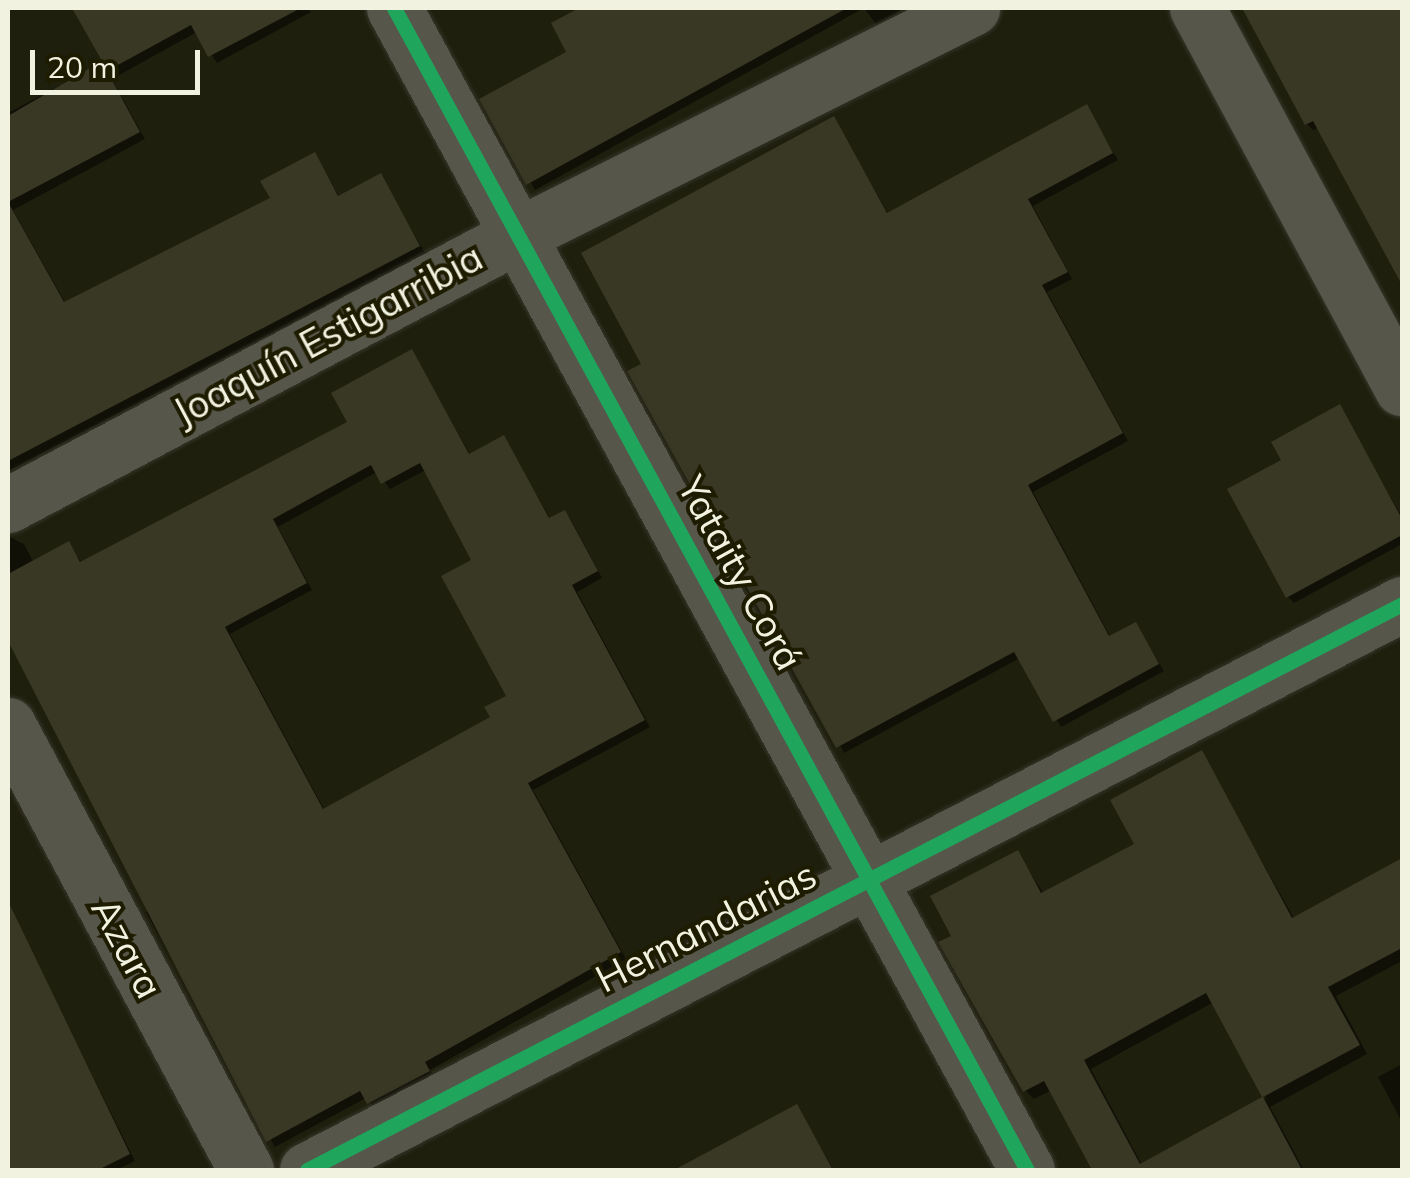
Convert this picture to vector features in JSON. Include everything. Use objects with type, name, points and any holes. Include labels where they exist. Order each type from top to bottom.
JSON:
[{"type":"street","name":"Yataity Corá","points":[[394,8],[1027,1170]]},
{"type":"street","name":"Joaquín Estigarribia","points":[[8,505],[518,235],[972,8]]},
{"type":"street","points":[[1197,8],[1402,388]]},
{"type":"street","name":"Hernandarias","points":[[307,1170],[1402,604]]},
{"type":"street","name":"Azara","points":[[8,724],[246,1170]]},
{"type":"building","points":[[72,8],[301,8],[208,57],[191,25],[107,71],[140,132],[8,202],[8,116],[102,61]]},
{"type":"building","points":[[579,8],[847,8],[526,185],[479,99],[566,52],[551,23]]},
{"type":"building","points":[[1242,8],[1402,8],[1402,285],[1313,121],[1305,125]]},
{"type":"building","points":[[1087,104],[1113,153],[1028,199],[1068,272],[1042,285],[1123,433],[1028,485],[1109,636],[1136,622],[1159,664],[1053,722],[1014,652],[836,748],[627,371],[641,364],[581,253],[834,116],[887,213]]},
{"type":"building","points":[[315,152],[338,196],[381,173],[420,246],[8,461],[8,202],[64,302],[270,198],[260,181]]},
{"type":"building","points":[[412,349],[469,454],[504,435],[549,518],[565,510],[598,571],[572,585],[645,720],[528,783],[621,952],[425,1062],[430,1071],[367,1104],[360,1091],[266,1142],[8,641],[8,574],[69,541],[80,562],[347,422],[331,393]],"holes":[[[420,463],[471,560],[441,576],[506,696],[484,707],[490,717],[323,809],[225,627],[307,583],[273,519],[371,465],[381,484]]]},
{"type":"building","points":[[1340,404],[1402,519],[1402,535],[1286,598],[1227,489],[1281,460],[1271,442]]},
{"type":"building","points":[[1202,750],[1292,918],[1402,858],[1402,948],[1328,987],[1360,1045],[1263,1097],[1302,1170],[1092,1170],[1044,1081],[1023,1092],[938,942],[951,936],[930,896],[1018,850],[1041,893],[1134,844],[1110,800]],"holes":[[[1206,993],[1262,1097],[1140,1164],[1084,1060]]]},
{"type":"building","points":[[8,901],[130,1154],[98,1170],[8,1170]]},
{"type":"building","points":[[797,1104],[833,1170],[674,1170]]},
{"type":"cycle path","points":[[394,8],[1027,1170]]},
{"type":"cycle path","points":[[307,1170],[1402,604]]}]
